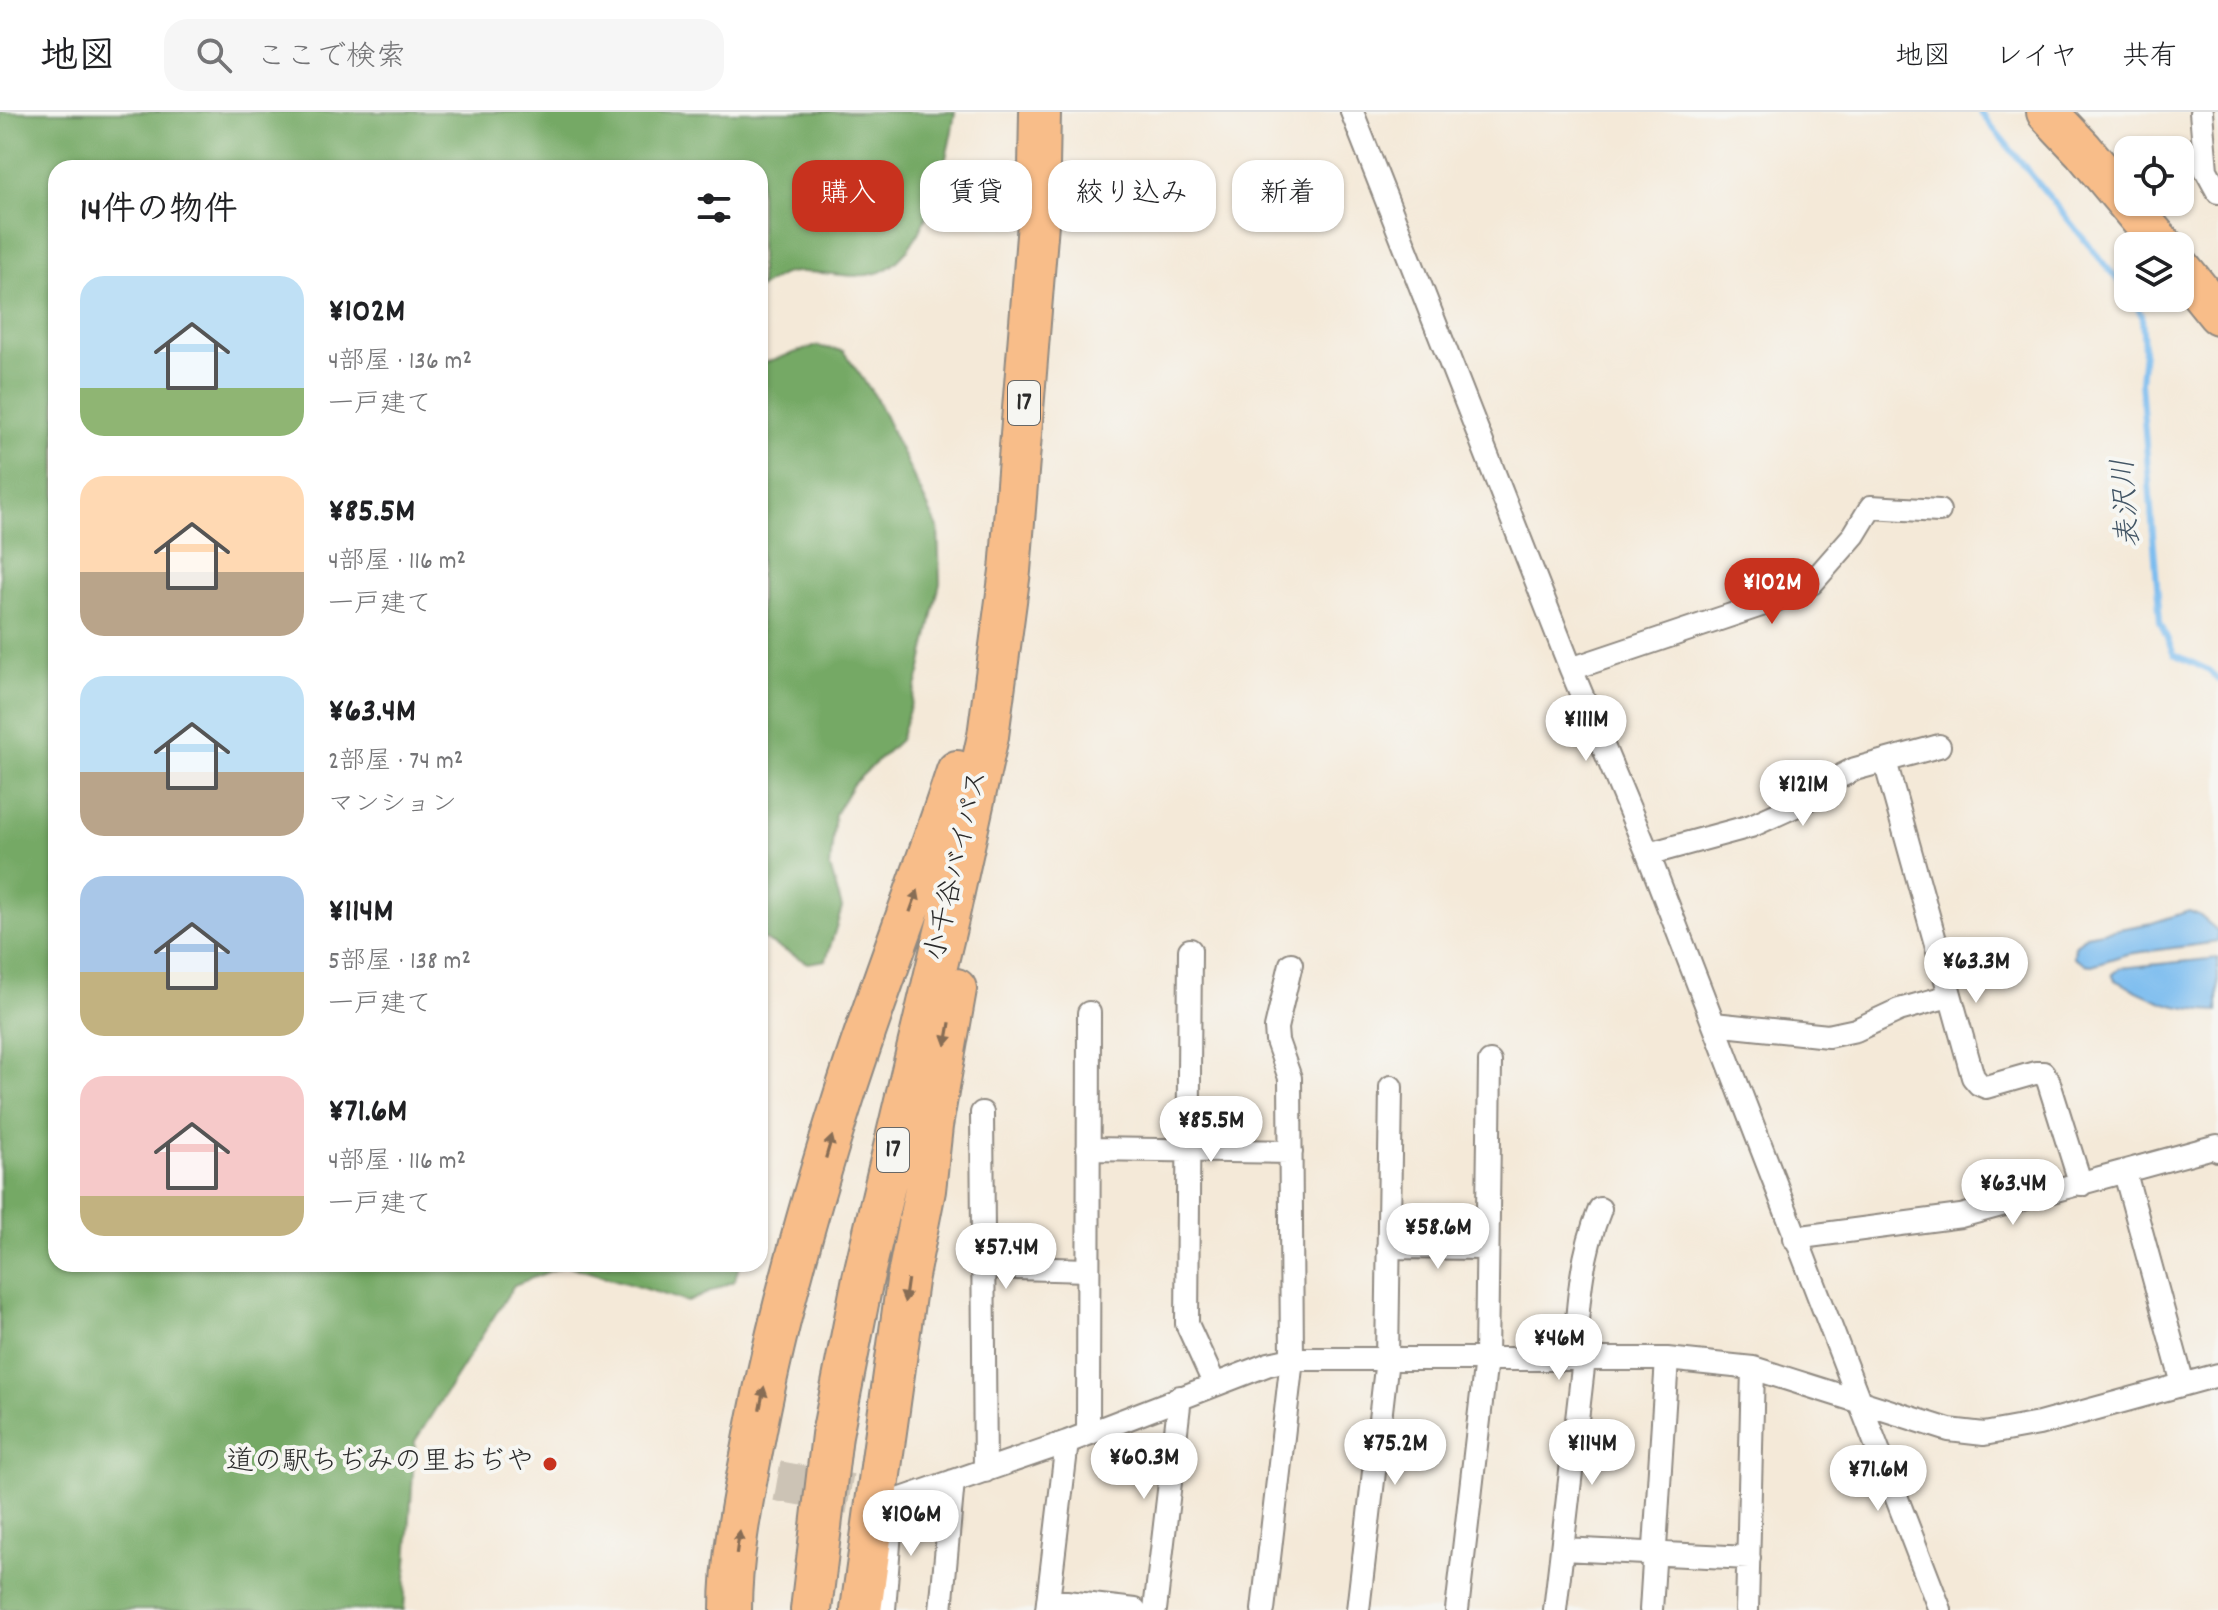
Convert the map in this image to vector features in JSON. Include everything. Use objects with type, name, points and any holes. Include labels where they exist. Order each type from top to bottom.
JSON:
[{"type":"highway","name":"小千谷バイパス","points":[[811,1610],[832,1435],[863,1278],[988,736],[1010,571],[1038,223],[1040,112]]},
{"type":"highway","points":[[2047,112],[2151,232]]},
{"type":"highway","points":[[2194,284],[2218,314]]},
{"type":"highway","points":[[731,1610],[731,1589],[762,1478],[773,1344],[842,1102],[924,873],[966,742],[994,693]]},
{"type":"highway","points":[[861,1610],[873,1498],[907,1281],[925,1190],[932,1126],[962,956],[979,882],[985,831],[988,736]]},
{"type":"street","points":[[1352,112],[1571,669],[1648,854],[1940,1610]]},
{"type":"street","points":[[2201,112],[2206,170],[2218,192]]},
{"type":"street","points":[[1571,669],[1776,600],[1812,583],[1854,535],[1871,507],[1939,511]]},
{"type":"street","points":[[1648,854],[1770,819],[1804,802],[1833,780],[1855,769],[1939,746]]},
{"type":"street","points":[[1885,761],[1973,1077],[1986,1087],[2043,1073],[2048,1080],[2081,1185]]},
{"type":"street","points":[[1190,950],[1187,1324],[1214,1383]]},
{"type":"street","points":[[1263,1610],[1292,1359],[1290,1078],[1277,1041],[1276,1028],[1291,964]]},
{"type":"street","points":[[1714,1024],[1828,1036],[1856,1030],[1899,1010],[1949,996]]},
{"type":"street","points":[[1089,1013],[1088,1270],[1078,1438],[1048,1605],[1135,1610]]},
{"type":"street","points":[[1457,1610],[1486,1359],[1490,1062]]},
{"type":"street","points":[[1358,1610],[1387,1359],[1391,1087]]},
{"type":"street","points":[[982,1113],[985,1471]]},
{"type":"street","points":[[1794,1238],[1961,1216],[2217,1146],[2218,1150]]},
{"type":"street","points":[[1088,1149],[1291,1152]]},
{"type":"street","points":[[2125,1173],[2183,1384]]},
{"type":"street","points":[[1555,1610],[1579,1359],[1580,1280],[1589,1236],[1600,1209]]},
{"type":"street","points":[[1388,1247],[1487,1248]]},
{"type":"street","points":[[983,1267],[1088,1270]]},
{"type":"street","points":[[884,1610],[873,1498],[985,1471],[1078,1438],[1214,1383],[1292,1359],[1667,1359],[1753,1368],[1949,1430],[1984,1434],[2039,1424],[2218,1375]]},
{"type":"street","points":[[1651,1610],[1667,1359]]},
{"type":"street","points":[[1747,1610],[1753,1368]]},
{"type":"street","points":[[1155,1610],[1180,1397]]},
{"type":"street","points":[[941,1610],[953,1481]]},
{"type":"street","points":[[1562,1549],[1749,1558]]},
{"type":"green space","points":[[0,112],[955,112],[945,160],[920,160],[920,230],[891,266],[863,275],[787,273],[768,283],[768,160],[48,160],[48,1272],[548,1272],[514,1285],[415,1441],[404,1610],[0,1610]]},
{"type":"green space","points":[[815,346],[843,351],[875,396],[938,528],[940,583],[920,673],[900,740],[853,784],[835,814],[830,867],[842,908],[826,960],[808,963],[768,942],[768,361]]},
{"type":"green space","points":[[589,1272],[737,1272],[734,1281],[688,1302]]},
{"type":"water","points":[[2189,911],[2218,931],[2218,942],[2127,954],[2092,965],[2074,958],[2075,946],[2086,935],[2152,923]]},
{"type":"water","points":[[2218,958],[2218,1011],[2164,1003],[2115,980],[2112,974],[2120,968]]},
{"type":"waterway","name":"表沢川","points":[[1980,112],[2114,276]]},
{"type":"waterway","name":"表沢川","points":[[2140,312],[2144,350],[2141,382],[2160,622],[2174,654],[2208,670],[2218,679]]},
{"type":"tunnel","points":[[777,1481],[850,1494]]},
{"type":"place","name":"道の駅ちぢみの里おぢや","points":[[550,1464]]}]
